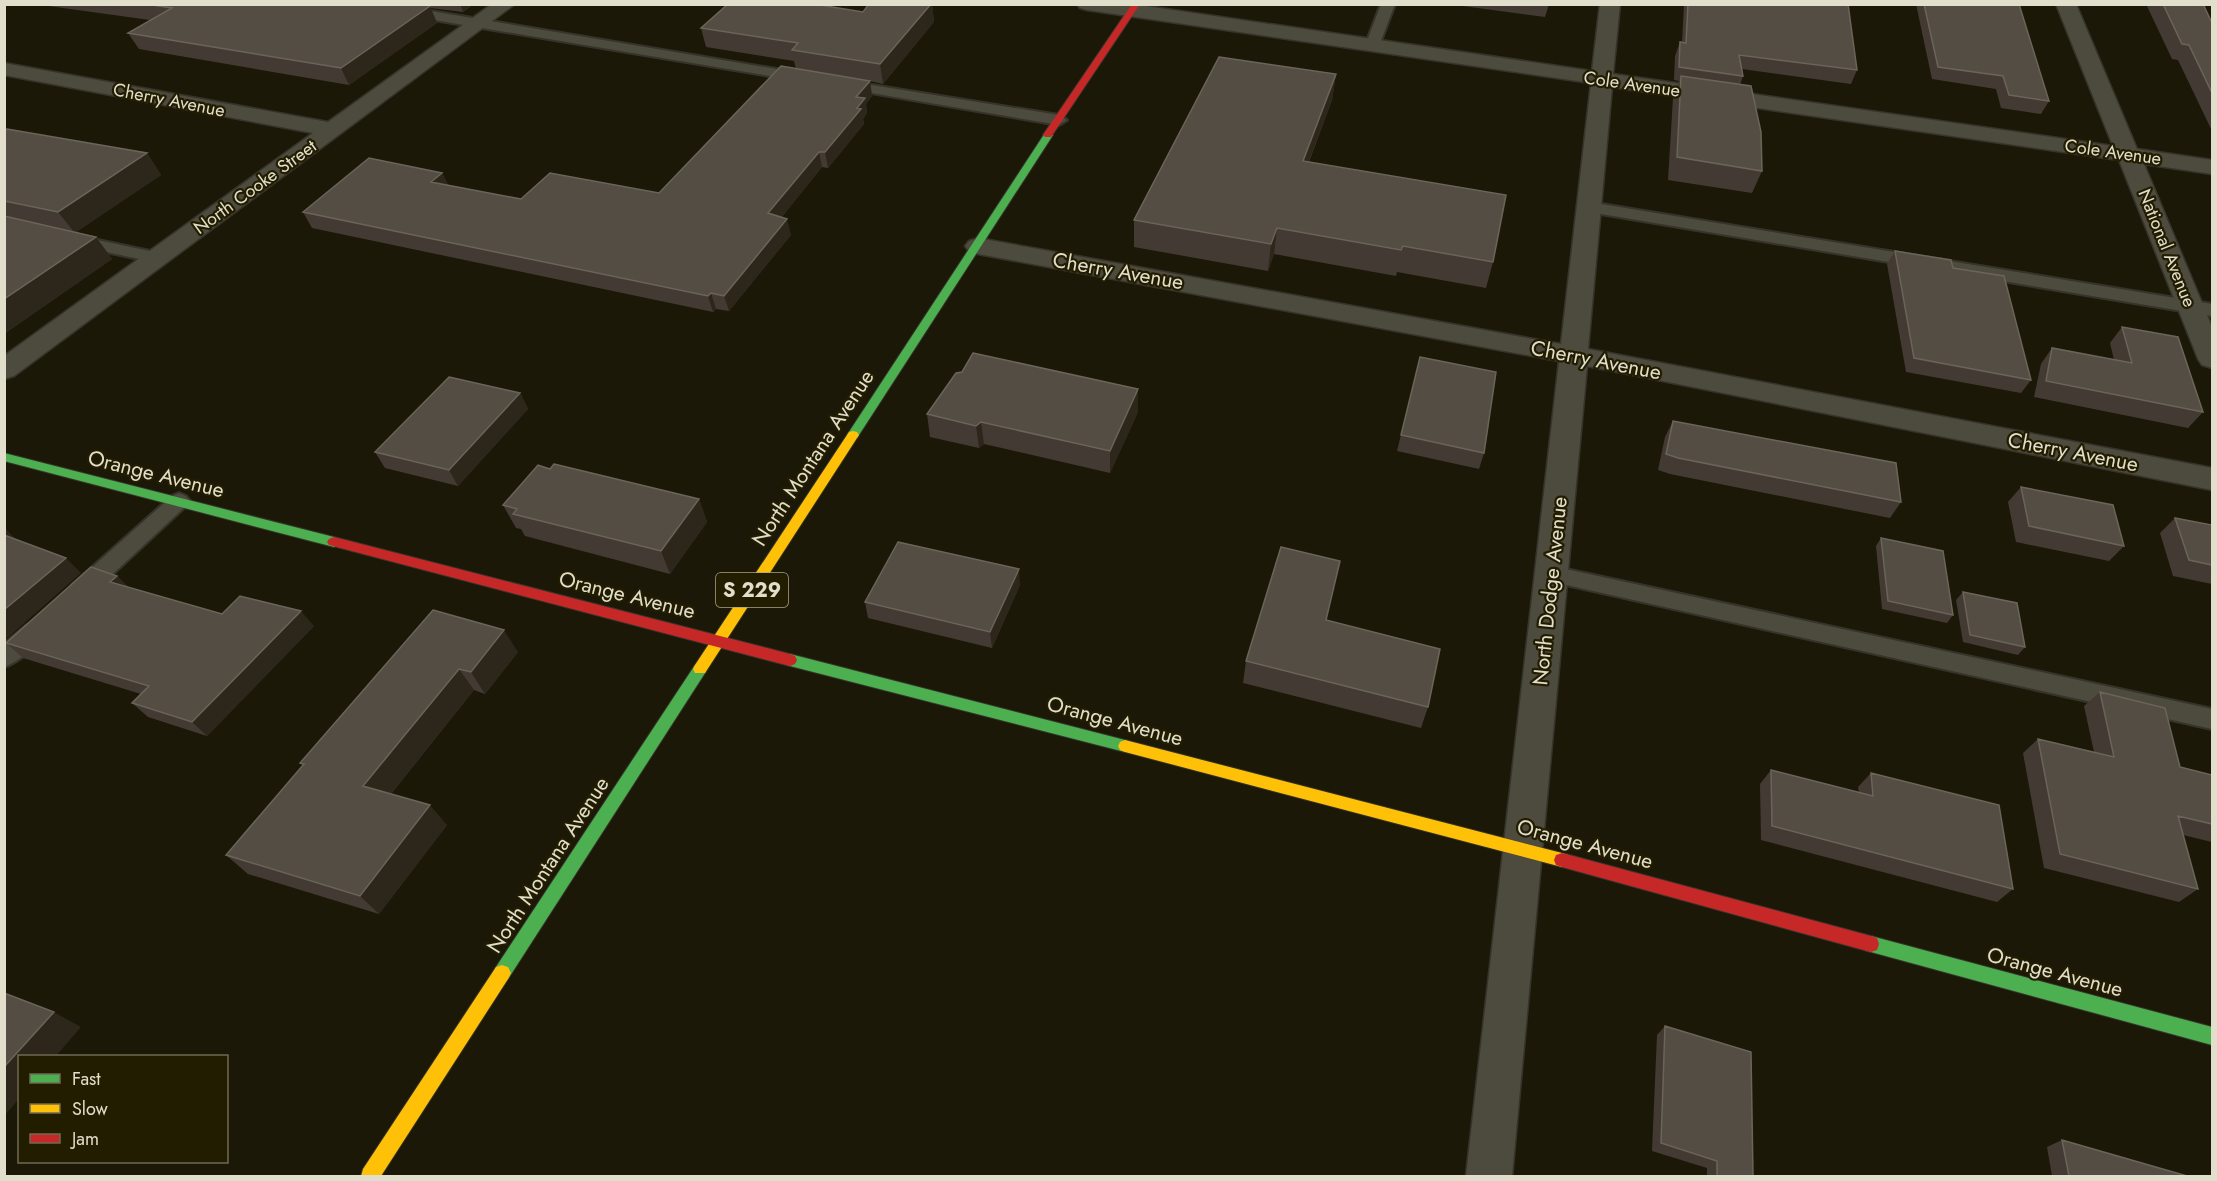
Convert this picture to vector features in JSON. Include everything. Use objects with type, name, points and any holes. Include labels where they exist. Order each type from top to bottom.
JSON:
[{"type":"street","name":"North Cooke Street","points":[[4,370],[505,4]]},
{"type":"street","name":"Cole Avenue","points":[[1088,4],[1134,8],[1603,80],[2212,166]]},
{"type":"street","name":"North Dodge Avenue","points":[[1489,1176],[1610,4]]},
{"type":"street","name":"National Avenue","points":[[2066,4],[2128,154],[2202,308],[2212,359]]},
{"type":"street","name":"North Montana Avenue","points":[[370,1176],[1134,8]]},
{"type":"street","name":"Cherry Avenue","points":[[4,69],[333,130]]},
{"type":"street","name":"Cherry Avenue","points":[[978,246],[1574,355],[2212,479]]},
{"type":"street","name":"Orange Avenue","points":[[4,457],[1523,849],[2212,1036]]},
{"type":"lane","points":[[362,4],[1059,120]]},
{"type":"lane","points":[[1372,46],[1388,4]]},
{"type":"lane","points":[[1589,207],[2202,308]]},
{"type":"lane","points":[[59,237],[158,258]]},
{"type":"lane","points":[[66,603],[179,501]]},
{"type":"lane","points":[[1552,574],[2212,719]]},
{"type":"lane","points":[[4,658],[48,619]]},
{"type":"building","points":[[146,4],[418,4],[430,6],[341,68],[128,33],[172,8]]},
{"type":"building","points":[[728,4],[814,4],[863,12],[869,4],[931,4],[880,64],[792,50],[798,43],[701,28]]},
{"type":"building","points":[[1688,4],[1848,4],[1857,70],[1739,55],[1743,76],[1679,67],[1680,42],[1686,43]]},
{"type":"building","points":[[1924,4],[2019,4],[2049,101],[2009,95],[2003,76],[1938,67]]},
{"type":"building","points":[[2163,4],[2203,4],[2212,23],[2212,93],[2189,45],[2182,44]]},
{"type":"building","points":[[1219,57],[1336,74],[1303,161],[1506,195],[1493,262],[1403,246],[1401,250],[1277,228],[1271,244],[1134,220]]},
{"type":"building","points":[[781,66],[870,81],[856,97],[865,98],[857,108],[861,109],[825,152],[819,152],[768,213],[787,219],[724,296],[711,293],[708,296],[303,212],[369,158],[442,173],[431,182],[521,199],[550,173],[659,193]]},
{"type":"building","points":[[1681,76],[1751,86],[1761,132],[1762,171],[1677,157]]},
{"type":"building","points":[[4,130],[147,153],[58,212],[4,201]]},
{"type":"building","points":[[4,216],[96,237],[4,299]]},
{"type":"building","points":[[1895,251],[1951,260],[1953,268],[2004,276],[2031,380],[1914,358]]},
{"type":"building","points":[[2122,327],[2178,337],[2203,412],[2046,381],[2052,348],[2132,363]]},
{"type":"building","points":[[973,353],[1138,389],[1110,451],[981,422],[976,426],[927,414],[956,373],[962,372]]},
{"type":"building","points":[[1420,357],[1496,372],[1484,453],[1401,435]]},
{"type":"building","points":[[449,377],[520,393],[449,470],[375,452]]},
{"type":"building","points":[[1673,421],[1896,463],[1901,502],[1666,454]]},
{"type":"building","points":[[554,464],[699,499],[661,551],[513,514],[517,509],[503,505],[538,465],[550,469]]},
{"type":"building","points":[[2021,487],[2113,505],[2124,546],[2029,526]]},
{"type":"building","points":[[2175,518],[2212,525],[2212,565],[2189,560]]},
{"type":"building","points":[[4,535],[66,558],[4,610]]},
{"type":"building","points":[[1881,538],[1943,551],[1953,615],[1888,601]]},
{"type":"building","points":[[898,542],[1019,569],[990,632],[865,602]]},
{"type":"building","points":[[1281,547],[1340,561],[1326,620],[1440,649],[1428,707],[1246,661]]},
{"type":"building","points":[[91,567],[117,576],[110,582],[222,614],[240,596],[301,611],[192,722],[132,703],[149,686],[6,643]]},
{"type":"building","points":[[1963,592],[2017,603],[2025,647],[1970,635]]},
{"type":"building","points":[[433,610],[504,630],[471,672],[459,669],[363,786],[430,805],[360,896],[226,855],[304,764],[300,763]]},
{"type":"building","points":[[2100,692],[2165,708],[2180,767],[2212,775],[2212,824],[2178,816],[2198,889],[2060,854],[2038,739],[2114,757]]},
{"type":"building","points":[[1771,770],[1873,796],[1871,773],[1999,805],[2013,889],[1772,826]]},
{"type":"building","points":[[4,993],[54,1012],[4,1067]]},
{"type":"building","points":[[1665,1026],[1751,1052],[1753,1176],[1717,1176],[1717,1161],[1661,1143]]},
{"type":"building","points":[[2062,1140],[2187,1176],[2069,1176]]},
{"type":"traffic: fast","points":[[853,435],[1048,135]]},
{"type":"traffic: fast","points":[[4,457],[334,542]]},
{"type":"traffic: fast","points":[[790,660],[1125,746]]},
{"type":"traffic: fast","points":[[502,973],[700,669]]},
{"type":"traffic: fast","points":[[1871,944],[2212,1036]]},
{"type":"traffic: slow","points":[[700,669],[853,435]]},
{"type":"traffic: slow","points":[[1125,746],[1562,860]]},
{"type":"traffic: slow","points":[[370,1176],[502,973]]},
{"type":"traffic: jam","points":[[1048,135],[1136,4]]},
{"type":"traffic: jam","points":[[334,542],[790,660]]},
{"type":"traffic: jam","points":[[1562,860],[1871,944]]}]
